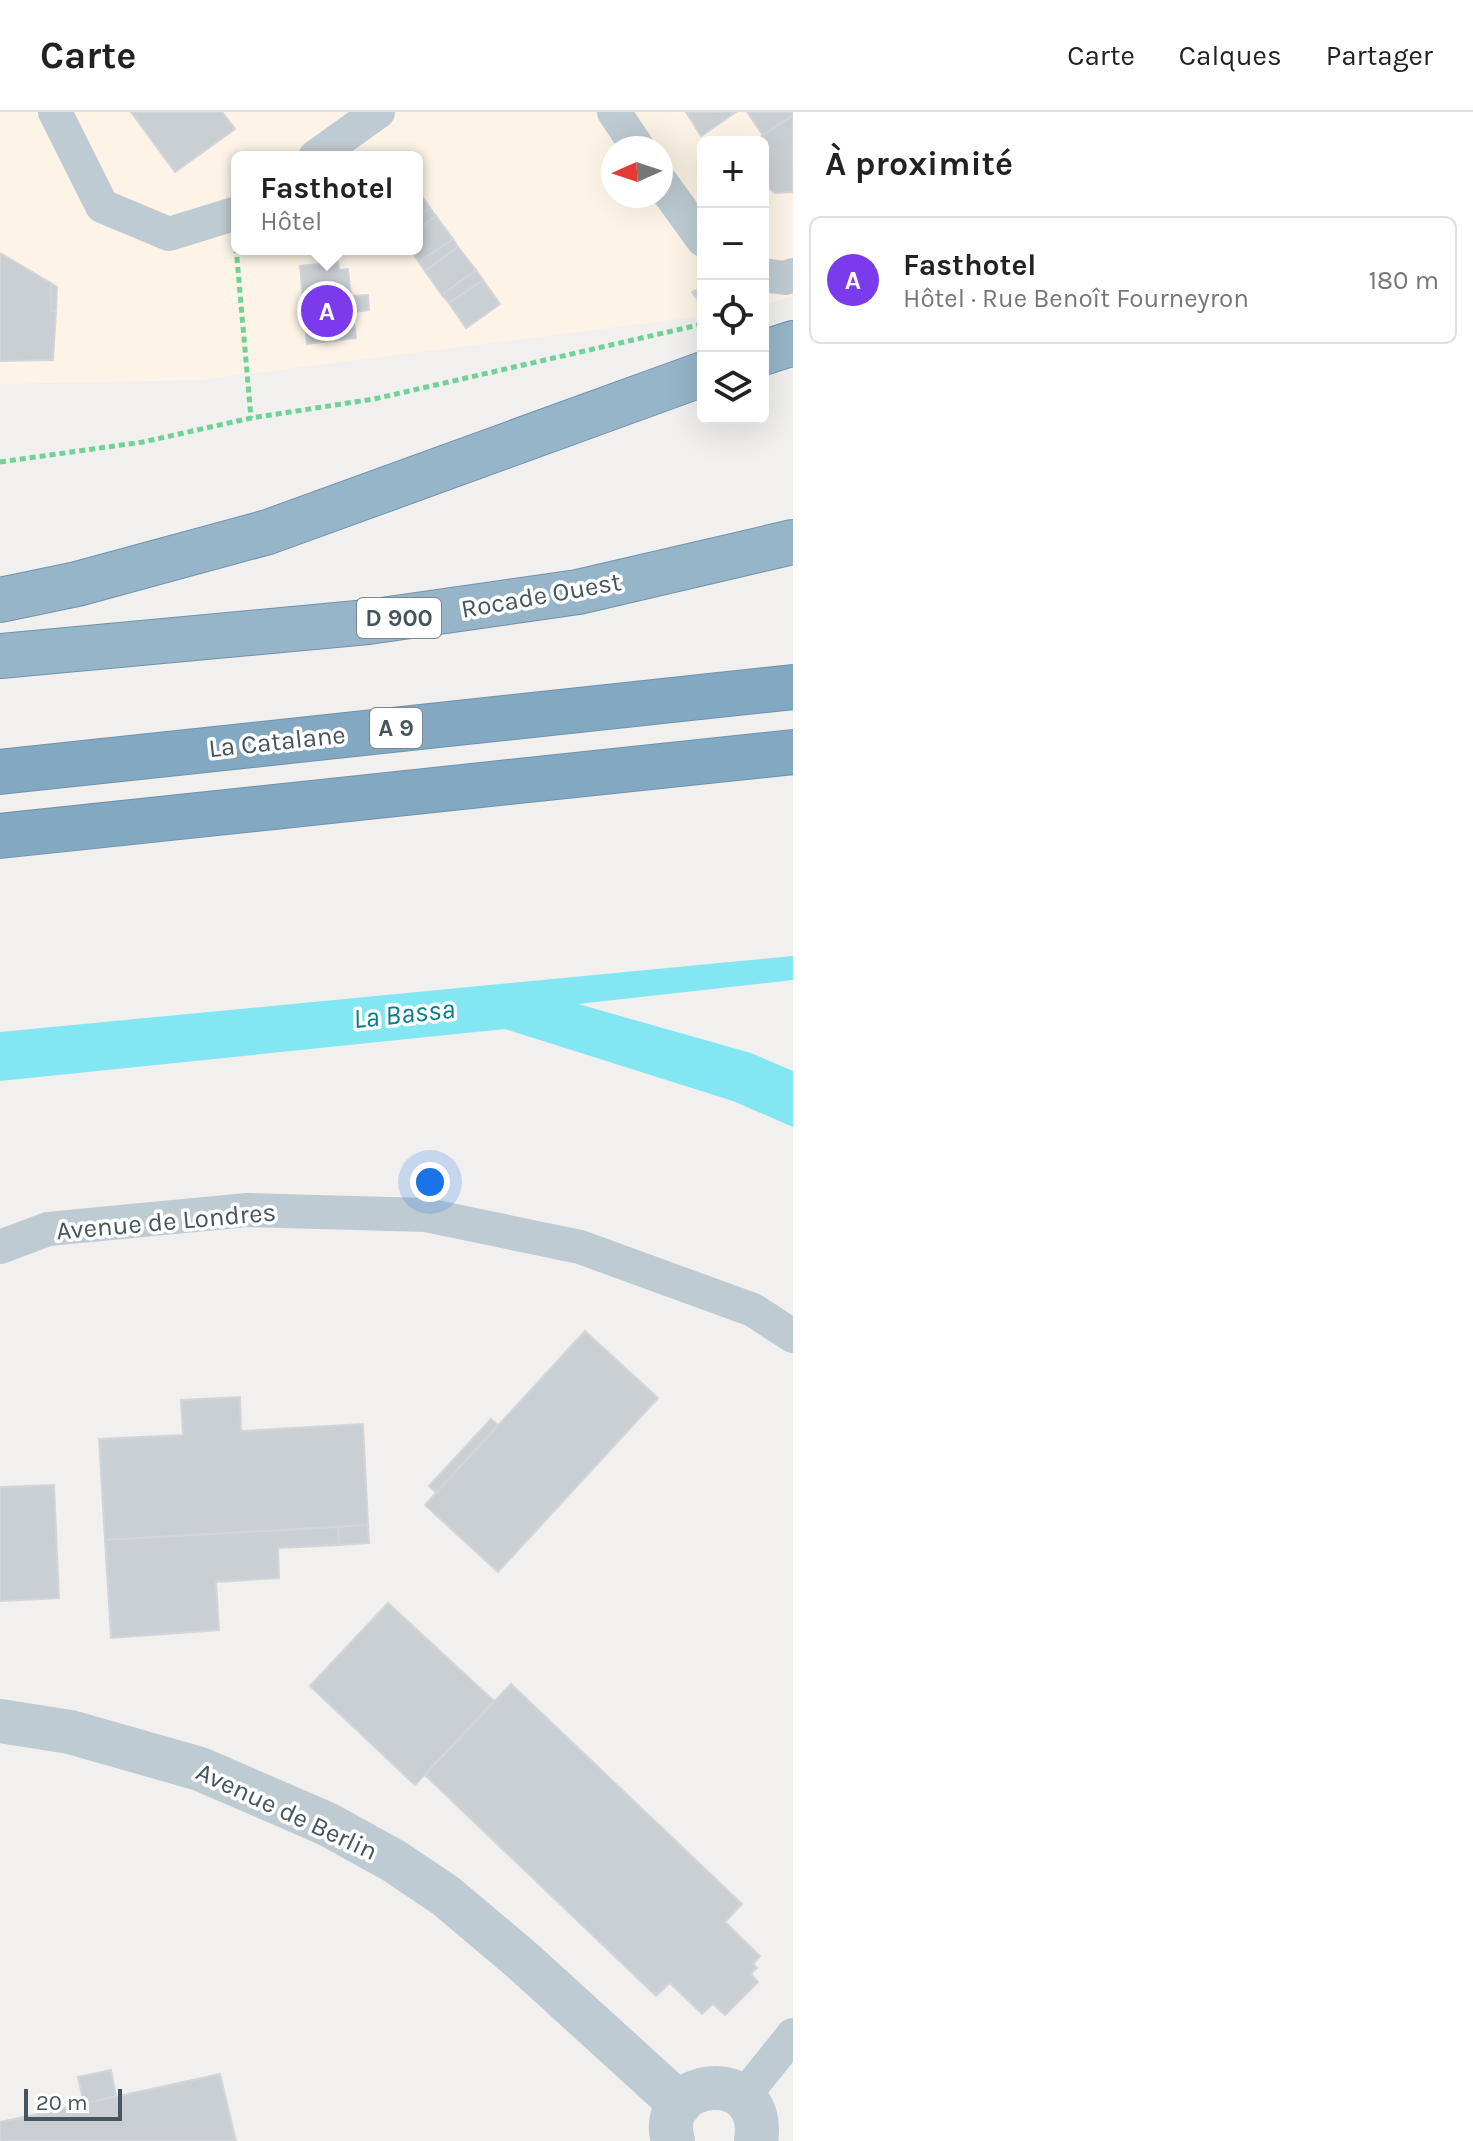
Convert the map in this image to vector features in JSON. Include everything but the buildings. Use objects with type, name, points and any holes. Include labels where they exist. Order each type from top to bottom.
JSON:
[{"type":"highway","points":[[766,352],[793,343]]},
{"type":"highway","points":[[0,600],[77,584],[268,532],[697,376]]},
{"type":"highway","name":"Rocade Ouest","points":[[0,656],[368,622],[578,592],[793,542]]},
{"type":"highway","name":"La Catalane","points":[[0,772],[793,687]]},
{"type":"highway","points":[[0,836],[793,752]]},
{"type":"street","points":[[55,112],[102,206],[169,234],[231,215]]},
{"type":"street","points":[[323,151],[378,112]]},
{"type":"street","points":[[614,112],[630,136]]},
{"type":"street","points":[[673,199],[697,232]]},
{"type":"street","points":[[769,276],[785,278],[793,275]]},
{"type":"street","name":"Avenue de Londres","points":[[0,1247],[48,1229],[247,1210],[426,1215],[580,1247],[753,1310],[793,1336]]},
{"type":"street","name":"Avenue de Berlin","points":[[0,1721],[70,1732],[132,1747],[200,1769],[327,1824],[394,1861],[446,1896],[523,1961],[677,2122]]},
{"type":"street","points":[[743,2097],[793,2035]]},
{"type":"street","points":[[677,2122],[693,2092],[710,2087],[727,2088],[743,2097],[754,2111],[758,2128],[756,2141]]},
{"type":"path","points":[[238,255],[251,418]]},
{"type":"path","points":[[0,462],[143,442],[251,418],[374,399],[697,325]]},
{"type":"shaded area","points":[[0,112],[793,112],[793,296],[769,304],[769,136],[697,136],[697,317],[200,380],[0,384]]},
{"type":"water","name":"La Bassa","points":[[793,956],[793,980],[578,1004],[751,1053],[793,1071],[793,1127],[733,1101],[505,1029],[0,1081],[0,1032]]},
{"type":"place","name":"Fasthotel","points":[[327,311]]}]
